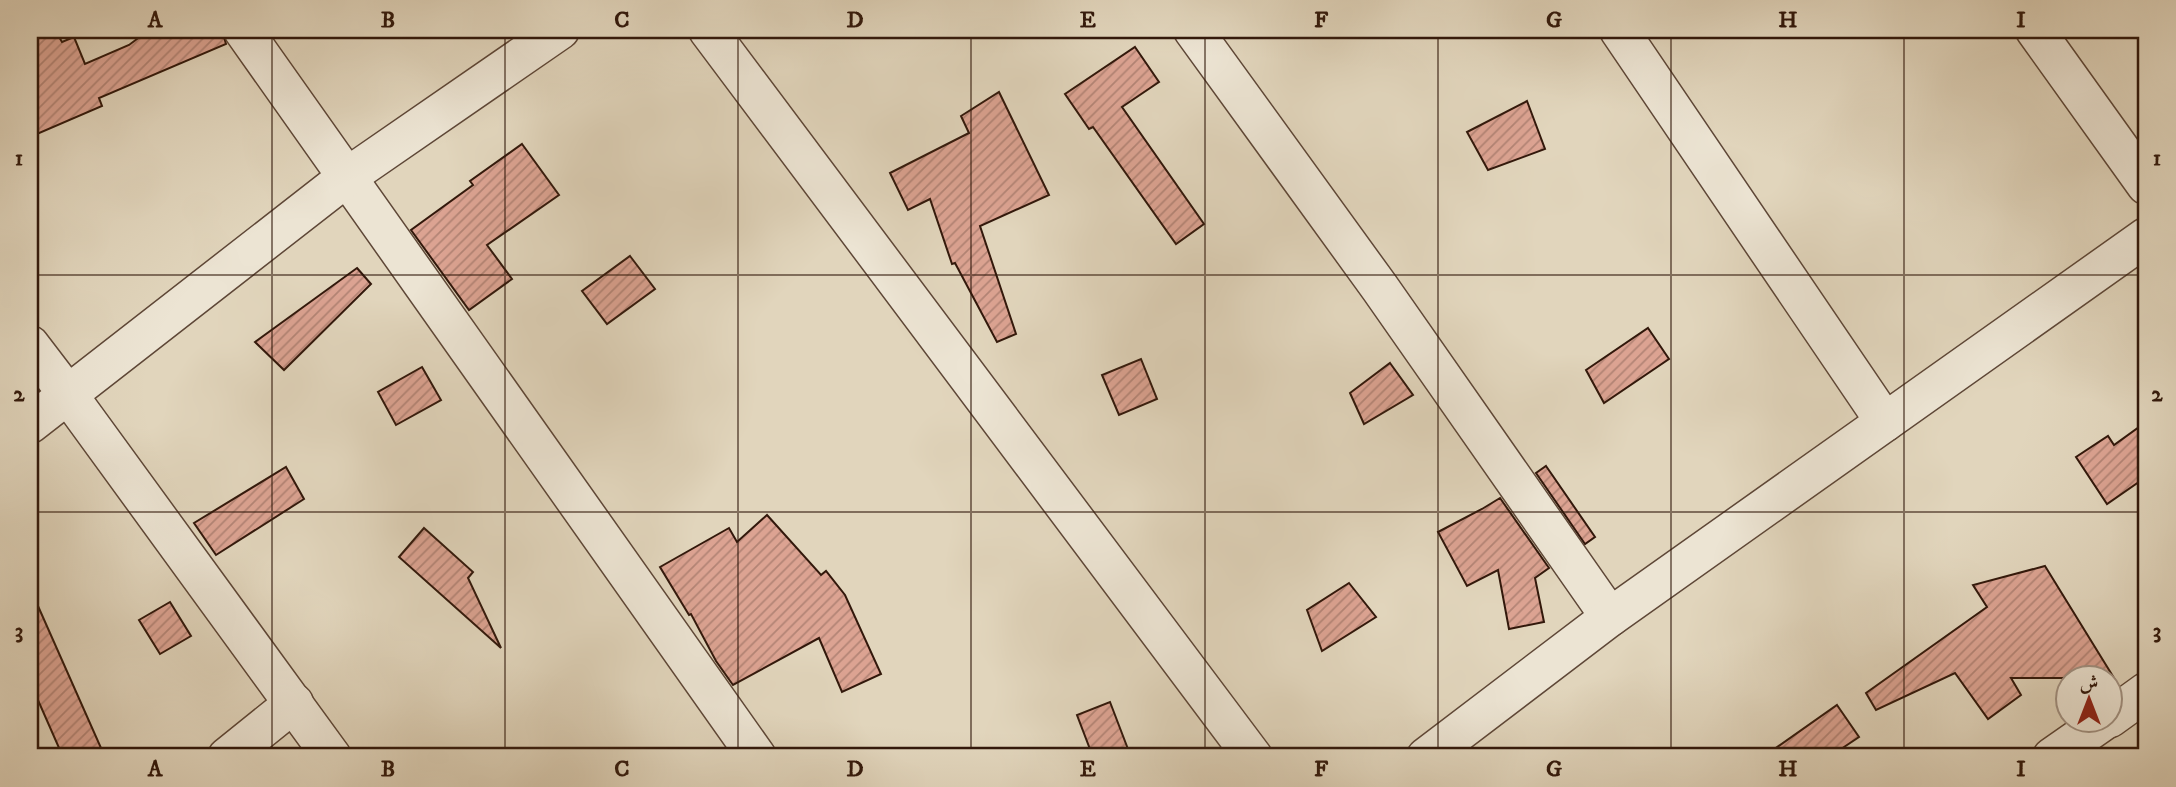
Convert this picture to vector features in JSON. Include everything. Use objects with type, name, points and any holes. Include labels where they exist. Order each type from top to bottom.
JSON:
[{"type":"street","points":[[243,30],[757,757]]},
{"type":"street","points":[[30,424],[347,177],[560,30]]},
{"type":"street","points":[[708,30],[1253,757]]},
{"type":"street","points":[[1193,30],[1380,288],[1610,617]]},
{"type":"street","points":[[1619,30],[1885,422]]},
{"type":"street","points":[[2035,30],[2146,185]]},
{"type":"street","points":[[1426,757],[1610,617],[2146,237]]},
{"type":"street","points":[[30,345],[332,757]]},
{"type":"street","points":[[2124,707],[2146,692]]},
{"type":"street","points":[[227,757],[294,703]]},
{"type":"street","points":[[2052,757],[2085,734]]},
{"type":"building","points":[[30,30],[55,30],[62,42],[74,37],[85,64],[129,45],[149,30],[222,30],[226,44],[99,98],[102,106],[30,137]]},
{"type":"building","points":[[1135,47],[1159,82],[1122,107],[1204,224],[1176,244],[1093,127],[1089,129],[1065,94]]},
{"type":"building","points":[[999,92],[1049,195],[980,226],[1016,334],[997,342],[955,263],[952,264],[930,199],[908,210],[890,173],[969,133],[961,116]]},
{"type":"building","points":[[1527,101],[1545,149],[1488,170],[1467,132]]},
{"type":"building","points":[[522,144],[559,195],[487,245],[512,279],[469,310],[411,230],[473,185],[470,181]]},
{"type":"building","points":[[630,256],[655,289],[607,324],[582,291]]},
{"type":"building","points":[[357,268],[371,284],[284,370],[255,342]]},
{"type":"building","points":[[1648,328],[1669,359],[1604,403],[1586,370]]},
{"type":"building","points":[[1141,359],[1157,399],[1119,415],[1102,375]]},
{"type":"building","points":[[1390,363],[1413,395],[1364,424],[1350,393]]},
{"type":"building","points":[[422,367],[441,400],[396,425],[378,392]]},
{"type":"building","points":[[2146,422],[2146,477],[2107,504],[2076,457],[2108,436],[2114,445]]},
{"type":"building","points":[[1546,466],[1595,537],[1585,544],[1536,473]]},
{"type":"building","points":[[286,467],[304,499],[216,555],[194,523]]},
{"type":"building","points":[[1500,498],[1549,568],[1535,578],[1544,622],[1509,629],[1498,570],[1467,586],[1438,532]]},
{"type":"building","points":[[767,515],[821,575],[826,571],[845,595],[881,674],[842,692],[819,638],[733,685],[660,567],[729,528],[737,542]]},
{"type":"building","points":[[424,528],[473,572],[468,578],[501,648],[399,557]]},
{"type":"building","points":[[2045,566],[2105,664],[2054,664],[2054,678],[2011,678],[2021,695],[1988,719],[1955,673],[1876,710],[1866,693],[1987,607],[1973,585]]},
{"type":"building","points":[[1349,583],[1376,617],[1322,651],[1307,610]]},
{"type":"building","points":[[30,588],[105,757],[63,757],[30,682]]},
{"type":"building","points":[[170,602],[191,636],[160,654],[139,620]]},
{"type":"building","points":[[1110,702],[1131,757],[1093,757],[1077,715]]},
{"type":"building","points":[[1837,705],[1859,737],[1829,757],[1763,757]]}]
